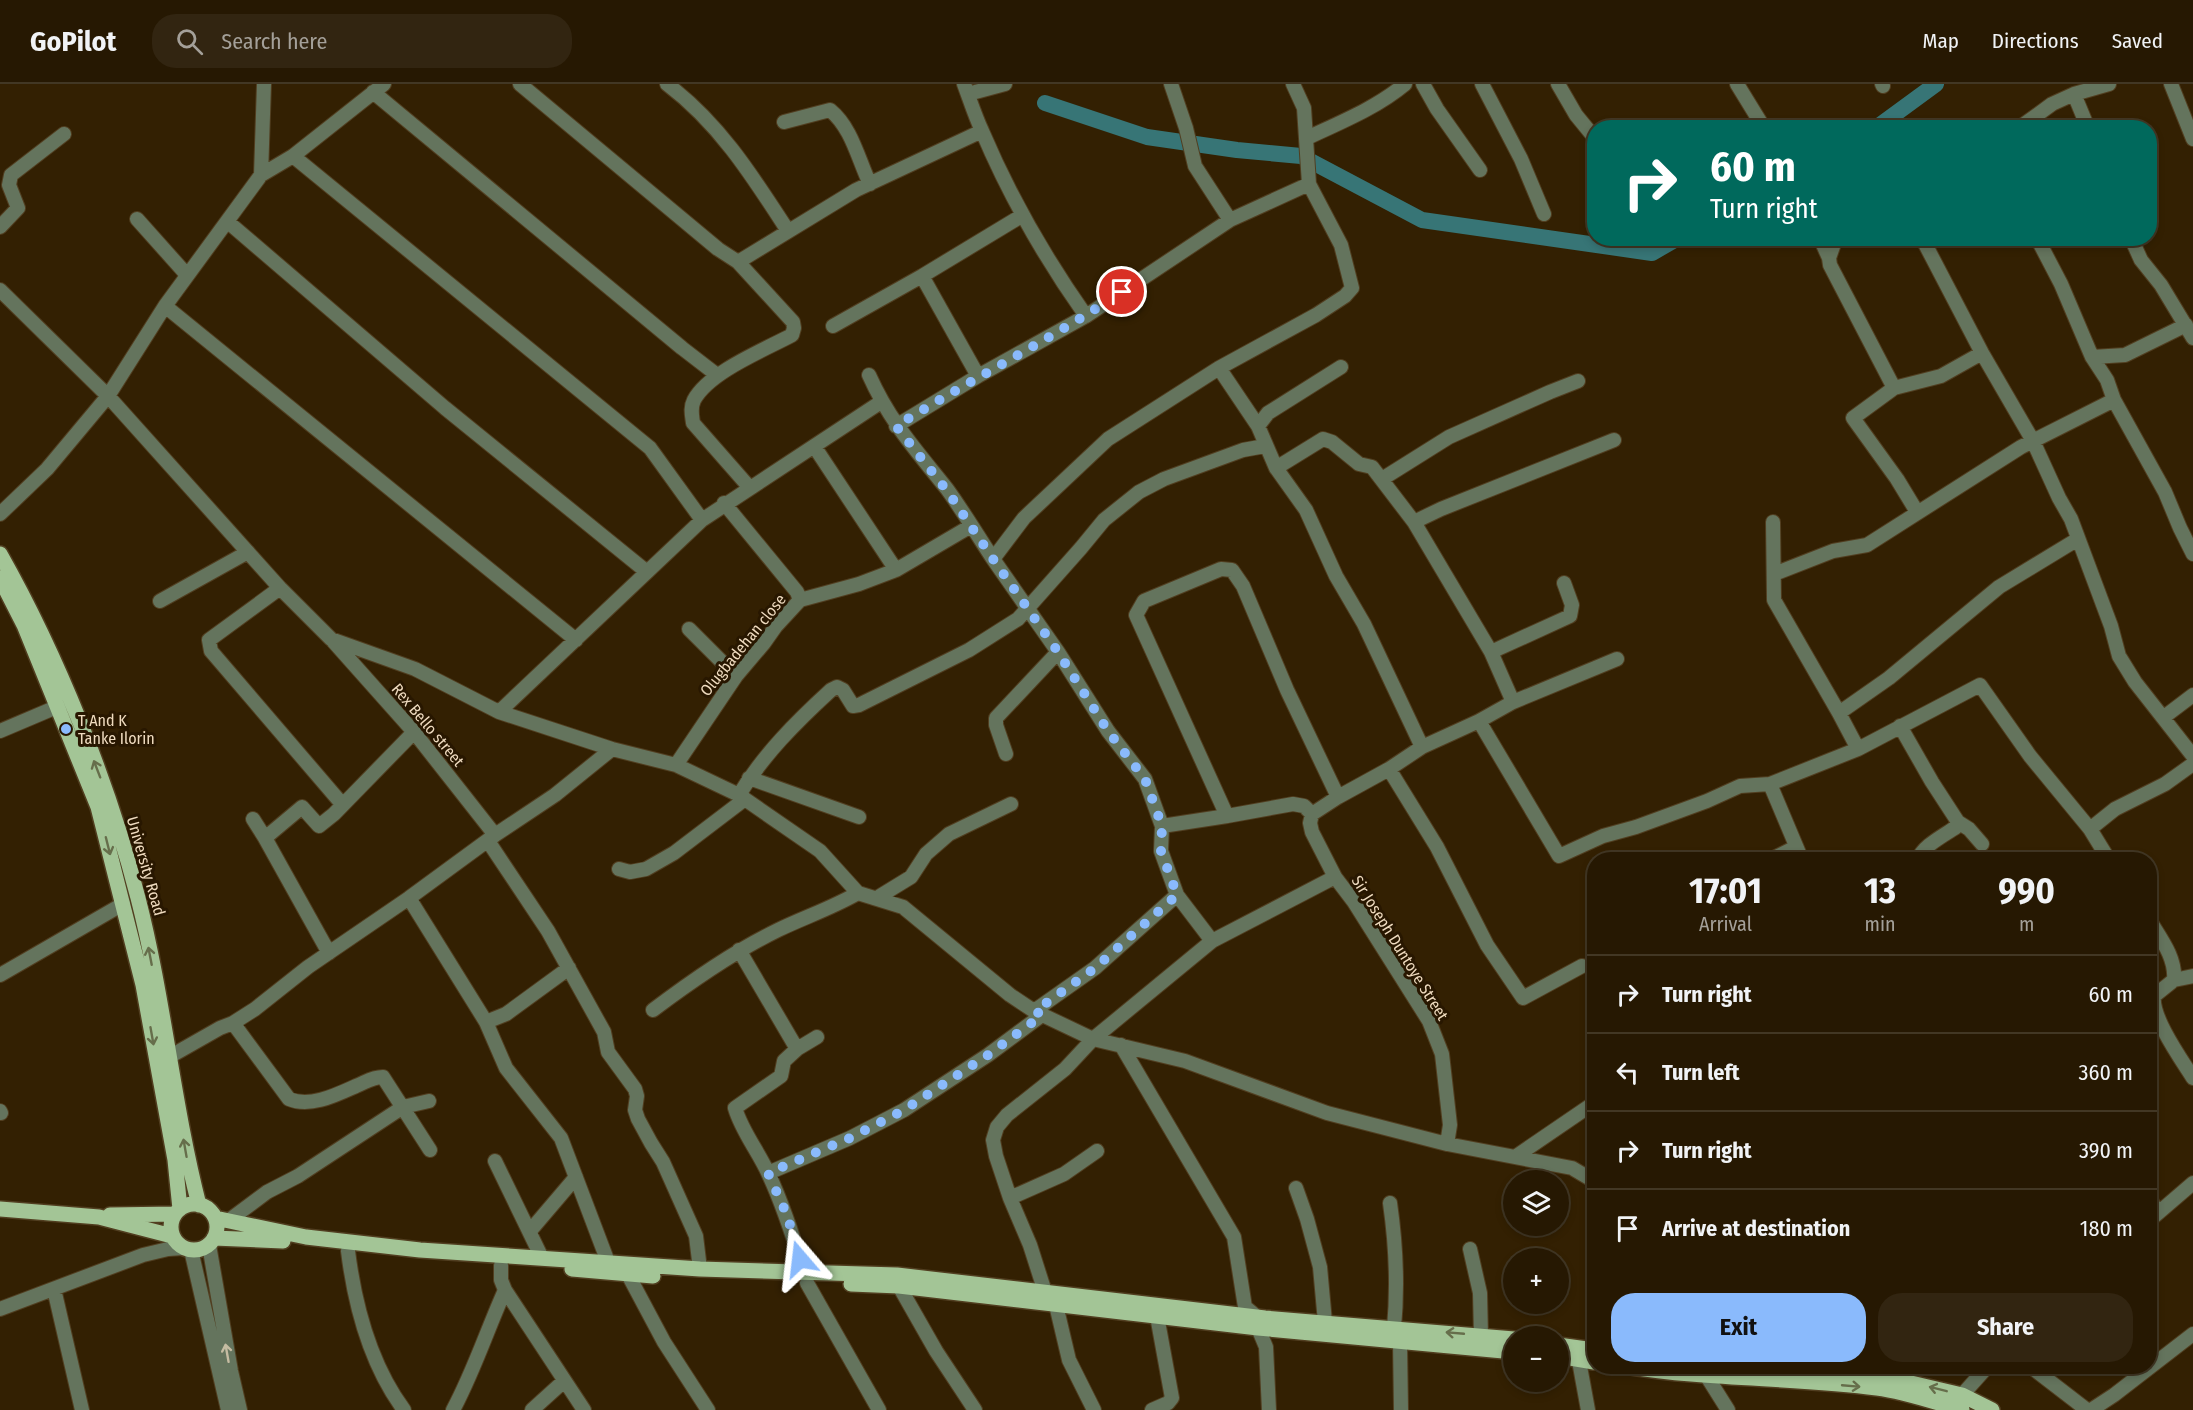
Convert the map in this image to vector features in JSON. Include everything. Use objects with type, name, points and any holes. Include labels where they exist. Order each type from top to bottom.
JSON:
[{"type":"main road","name":"University Road","points":[[0,554],[34,620],[74,707],[109,803],[138,898],[187,1158],[199,1205]]},
{"type":"main road","name":"University Road","points":[[0,578],[24,624],[98,807],[143,985],[175,1160],[177,1211]]},
{"type":"main road","points":[[99,1217],[177,1211],[192,1204],[205,1208],[221,1220],[306,1237],[347,1242],[619,1266],[898,1280],[1045,1292],[1258,1323],[1325,1322],[1503,1350]]},
{"type":"main road","points":[[0,1209],[99,1217],[172,1236],[187,1249],[197,1250],[212,1241],[268,1239],[419,1260],[501,1265],[700,1269],[805,1277]]},
{"type":"main road","points":[[172,1236],[171,1228],[177,1211]]},
{"type":"main road","points":[[212,1241],[221,1220]]},
{"type":"main road","points":[[898,1280],[1056,1305],[1157,1316],[1397,1335],[1481,1336],[1503,1339]]},
{"type":"main road","points":[[1569,1349],[1587,1358]]},
{"type":"main road","points":[[1569,1354],[1587,1351]]},
{"type":"main road","points":[[1697,1374],[1878,1388],[1915,1395],[1944,1407],[1962,1402]]},
{"type":"main road","points":[[1888,1374],[1962,1402],[1992,1410]]},
{"type":"street","points":[[261,175],[264,84]]},
{"type":"street","points":[[520,84],[718,249],[738,262],[793,322],[792,335],[717,375],[694,399],[691,410],[693,423],[750,488]]},
{"type":"street","points":[[668,84],[701,113],[741,158],[788,231]]},
{"type":"street","points":[[1005,84],[966,89],[982,131],[1023,215],[1056,274],[1086,316]]},
{"type":"street","points":[[1171,84],[1186,128],[1190,153],[1195,166],[1230,220]]},
{"type":"street","points":[[993,559],[1024,518],[1108,439],[1219,368],[1316,315],[1345,296],[1352,288],[1341,245],[1309,184],[1304,108],[1293,84]]},
{"type":"street","points":[[1307,138],[1366,110],[1389,97],[1405,84]]},
{"type":"street","points":[[1423,84],[1437,109],[1480,170]]},
{"type":"street","points":[[1482,84],[1521,159],[1544,214]]},
{"type":"street","points":[[1558,84],[1576,115],[1587,128]]},
{"type":"street","points":[[1737,84],[1759,120]]},
{"type":"street","points":[[2030,120],[2052,104],[2074,94],[2109,84]]},
{"type":"street","points":[[2171,84],[2193,139]]},
{"type":"street","points":[[0,514],[47,469],[108,396],[165,306],[261,175],[293,156],[379,88],[673,341],[717,375]]},
{"type":"street","points":[[2074,94],[2085,120]]},
{"type":"street","points":[[784,122],[830,110],[845,126],[870,184]]},
{"type":"street","points":[[738,262],[870,184],[982,131]]},
{"type":"street","points":[[0,227],[18,208],[9,185],[11,175],[64,134]]},
{"type":"street","points":[[293,156],[650,448],[702,520]]},
{"type":"street","points":[[896,426],[978,376],[1086,316],[1230,220],[1309,184]]},
{"type":"street","points":[[833,326],[1023,215]]},
{"type":"street","points":[[137,219],[187,275]]},
{"type":"street","points":[[228,222],[445,408],[647,572]]},
{"type":"street","points":[[1824,246],[1830,265],[1894,388]]},
{"type":"street","points":[[1829,258],[1833,246]]},
{"type":"street","points":[[1926,246],[1982,353],[2033,441],[2071,519],[2120,656],[2135,682],[2193,756]]},
{"type":"street","points":[[2041,246],[2061,284],[2092,357],[2107,380],[2114,400],[2165,492],[2193,554]]},
{"type":"street","points":[[2092,357],[2125,355],[2190,331],[2161,285],[2141,260],[2135,246]]},
{"type":"street","points":[[922,276],[978,376]]},
{"type":"street","name":"Rex Bello street","points":[[0,290],[108,396],[280,588],[332,639],[414,732],[491,838],[548,931],[604,1032],[608,1052],[635,1089],[637,1096],[635,1110],[638,1119],[663,1162],[696,1236],[700,1269]]},
{"type":"street","points":[[165,306],[576,640]]},
{"type":"street","points":[[1917,512],[1897,479],[1853,418],[1894,388],[1941,376],[1982,353]]},
{"type":"street","points":[[2107,380],[2125,355]]},
{"type":"street","points":[[1258,426],[1268,413],[1341,367]]},
{"type":"street","points":[[1219,368],[1258,426],[1276,468],[1306,510],[1336,576],[1364,624],[1422,747]]},
{"type":"street","points":[[869,375],[881,402],[896,426],[948,492],[1058,652],[1108,731],[1145,779],[1162,826],[1161,851],[1177,895],[1212,941]]},
{"type":"street","points":[[1382,480],[1449,437],[1578,381]]},
{"type":"street","points":[[1774,574],[1833,551],[1867,545],[2033,441],[2114,400]]},
{"type":"street","points":[[499,712],[702,520],[724,503],[881,402]]},
{"type":"street","points":[[1276,468],[1323,439],[1328,439],[1359,464],[1372,467],[1414,522],[1491,652],[1513,702]]},
{"type":"street","points":[[1414,522],[1614,440]]},
{"type":"street","points":[[814,446],[896,570]]},
{"type":"street","points":[[619,869],[630,872],[646,869],[674,853],[742,797],[750,778],[791,727],[831,690],[837,687],[843,690],[853,706],[859,705],[969,650],[1018,619],[1104,519],[1139,492],[1164,479],[1242,450],[1265,446]]},
{"type":"street","points":[[724,503],[800,600]]},
{"type":"street","points":[[1773,522],[1774,600],[1858,749]]},
{"type":"street","name":"Olugbadehan close","points":[[676,765],[736,676],[800,600],[859,584],[896,570],[971,526]]},
{"type":"street","points":[[1839,713],[1889,678],[1999,587],[2078,539]]},
{"type":"street","points":[[160,601],[248,552]]},
{"type":"street","points":[[1227,816],[1136,615],[1144,601],[1221,569],[1233,570],[1243,586],[1287,690],[1338,797]]},
{"type":"street","points":[[1491,652],[1570,616],[1572,605],[1564,584]]},
{"type":"street","points":[[280,588],[209,640],[211,651],[342,804]]},
{"type":"street","points":[[688,629],[736,676]]},
{"type":"street","points":[[332,639],[415,669],[499,712],[612,749],[676,765],[742,797],[820,851],[858,893],[903,908],[1010,996],[1038,1013],[1093,1039],[1185,1061],[1327,1113],[1447,1144],[1572,1168],[1587,1177]]},
{"type":"street","points":[[1006,754],[996,725],[996,718],[1058,652]]},
{"type":"street","points":[[1162,826],[1293,804],[1304,806],[1312,814],[1422,747],[1479,721],[1513,702],[1617,659]]},
{"type":"street","points":[[1479,721],[1559,856],[1603,836],[1636,827],[1707,801],[1740,786],[1770,784],[1858,749],[1980,685],[2030,756],[2090,829],[2104,852]]},
{"type":"street","points":[[2164,717],[2193,695]]},
{"type":"street","points":[[0,731],[59,706]]},
{"type":"street","points":[[1900,726],[1958,822],[1969,829],[1982,844]]},
{"type":"street","points":[[265,838],[302,807],[319,826],[334,814],[414,732]]},
{"type":"street","points":[[169,1057],[233,1023],[491,838],[555,795],[612,749]]},
{"type":"street","points":[[2090,829],[2115,809],[2165,784],[2193,764]]},
{"type":"street","points":[[1389,769],[1437,847],[1487,945],[1523,998],[1582,966]]},
{"type":"street","points":[[750,778],[859,817]]},
{"type":"street","points":[[1770,784],[1799,852]]},
{"type":"street","points":[[878,899],[911,877],[926,854],[949,834],[1011,804]]},
{"type":"street","name":"Sir Joseph Duntoye Street","points":[[1312,814],[1310,823],[1312,832],[1335,877],[1354,902],[1429,1021],[1442,1054],[1450,1125],[1447,1144]]},
{"type":"street","points":[[253,819],[329,953]]},
{"type":"street","points":[[1922,852],[1956,828],[1958,822]]},
{"type":"street","points":[[1045,1292],[1030,1245],[1010,1198],[996,1156],[993,1140],[997,1127],[1007,1115],[1065,1069],[1093,1039],[1212,941],[1335,877]]},
{"type":"street","points":[[653,1010],[694,979],[739,950],[834,907],[858,893]]},
{"type":"street","points":[[768,1173],[850,1138],[904,1110],[988,1055],[1095,968],[1177,895]]},
{"type":"street","points":[[409,898],[486,1022],[506,1068],[561,1138],[576,1177],[619,1266],[708,1410]]},
{"type":"street","points":[[0,975],[123,904]]},
{"type":"street","points":[[2157,932],[2175,969],[2174,980]]},
{"type":"street","points":[[739,950],[797,1049]]},
{"type":"street","points":[[486,1022],[506,1014],[527,1001],[569,968]]},
{"type":"street","points":[[2157,994],[2174,980],[2193,976]]},
{"type":"street","points":[[2157,1013],[2166,1034],[2193,1077]]},
{"type":"street","points":[[233,1023],[289,1099],[298,1103],[338,1094],[374,1077],[382,1077],[430,1150]]},
{"type":"street","points":[[817,1037],[797,1049],[784,1061],[781,1076],[735,1108],[787,1215],[805,1277],[879,1410]]},
{"type":"street","points":[[1122,1045],[1234,1238],[1245,1307],[1258,1323],[1266,1347],[1269,1410]]},
{"type":"street","points":[[221,1220],[298,1176],[403,1107],[429,1101]]},
{"type":"street","points":[[1515,1157],[1587,1108]]},
{"type":"street","points":[[1010,1198],[1064,1174],[1097,1151]]},
{"type":"street","points":[[495,1161],[542,1258]]},
{"type":"street","points":[[530,1231],[576,1177]]},
{"type":"street","points":[[2157,1213],[2193,1183]]},
{"type":"street","points":[[1296,1188],[1320,1267],[1325,1322]]},
{"type":"street","points":[[1390,1203],[1395,1238],[1401,1410]]},
{"type":"street","points":[[212,1241],[231,1371],[240,1410]]},
{"type":"street","points":[[0,1309],[143,1255],[168,1249],[187,1249],[228,1410]]},
{"type":"street","points":[[1470,1249],[1480,1293],[1481,1336]]},
{"type":"street","points":[[348,1251],[361,1318],[374,1358],[404,1410]]},
{"type":"street","points":[[501,1265],[501,1280],[505,1290],[584,1410]]},
{"type":"street","points":[[898,1280],[936,1351],[975,1410]]},
{"type":"street","points":[[54,1289],[82,1410]]},
{"type":"street","points":[[453,1410],[471,1376],[486,1332],[505,1290]]},
{"type":"street","points":[[1056,1305],[1069,1360],[1094,1410]]},
{"type":"street","points":[[1152,1410],[1168,1403],[1172,1398],[1157,1316]]},
{"type":"street","points":[[2157,1362],[2193,1335]]},
{"type":"street","points":[[1578,1353],[1588,1410]]},
{"type":"street","points":[[1962,1402],[1982,1374]]},
{"type":"street","points":[[2041,1374],[2089,1410],[2142,1374]]},
{"type":"street","points":[[1706,1375],[1728,1410]]},
{"type":"street","points":[[532,1410],[564,1381]]},
{"type":"waterway","points":[[1887,120],[1936,84]]},
{"type":"waterway","points":[[1045,103],[1147,137],[1237,150],[1301,156],[1422,220],[1587,244]]},
{"type":"waterway","points":[[1603,246],[1652,253],[1664,246]]},
{"type":"place","name":"T And K Tanke Ilorin","points":[[66,729]]},
{"type":"route","points":[[800,1259],[787,1215],[768,1173],[850,1138],[904,1110],[988,1055],[1041,1016],[1035,1011],[1095,968],[1177,895],[1161,851],[1162,826],[1145,779],[1108,731],[1058,652],[948,492],[896,426],[978,376],[1086,316],[1122,292]]}]
